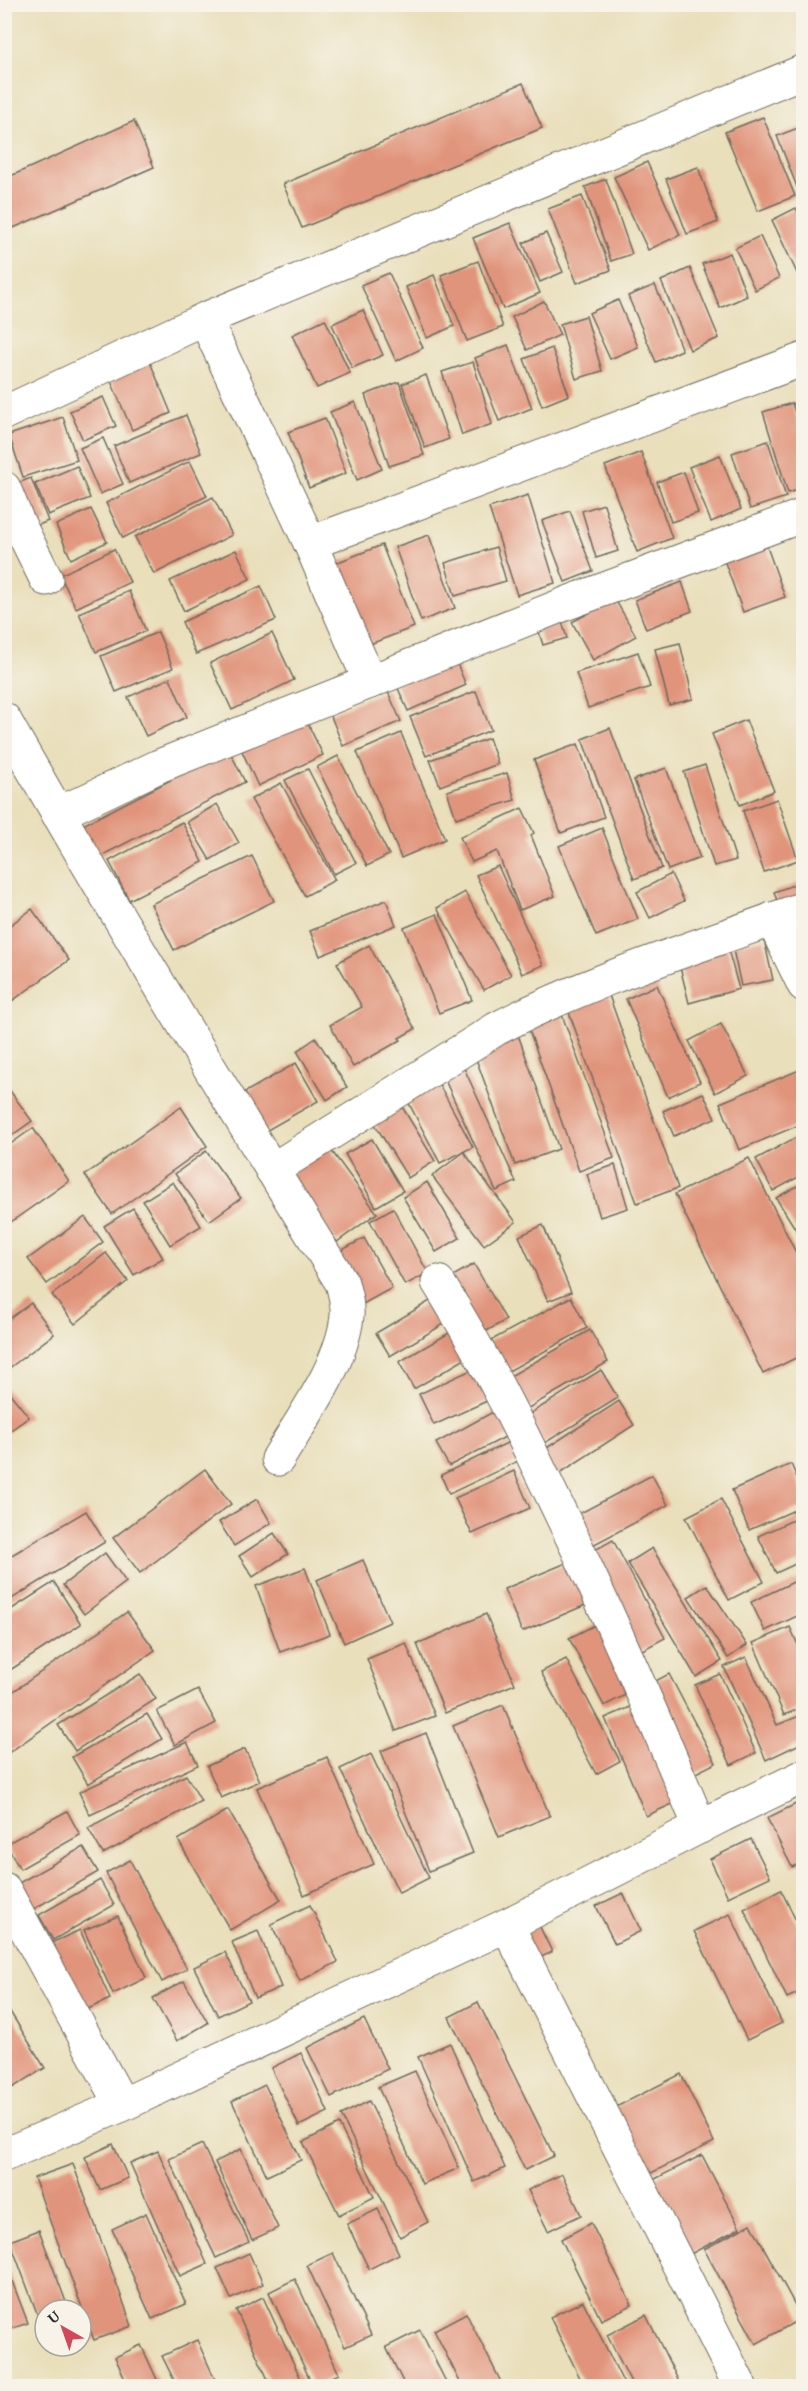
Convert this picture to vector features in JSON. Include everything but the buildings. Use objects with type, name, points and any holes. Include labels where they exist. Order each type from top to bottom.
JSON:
[{"type":"street","points":[[4,413],[205,319],[804,71]]},
{"type":"street","points":[[205,319],[310,543],[370,682]]},
{"type":"street","points":[[310,543],[804,359]]},
{"type":"street","points":[[4,488],[46,579]]},
{"type":"street","points":[[58,814],[159,766],[570,602],[804,515]]},
{"type":"street","points":[[4,719],[223,1092],[342,1283],[347,1314],[344,1334],[332,1367],[278,1459]]},
{"type":"street","points":[[272,1170],[496,1029],[530,1011],[603,981],[804,908]]},
{"type":"street","points":[[772,919],[804,985]]},
{"type":"street","points":[[438,1282],[467,1329],[528,1443],[641,1687],[700,1827]]},
{"type":"street","points":[[4,2155],[122,2105],[507,1925],[804,1776]]},
{"type":"street","points":[[4,1889],[122,2105]]},
{"type":"street","points":[[507,1925],[740,2386]]}]
